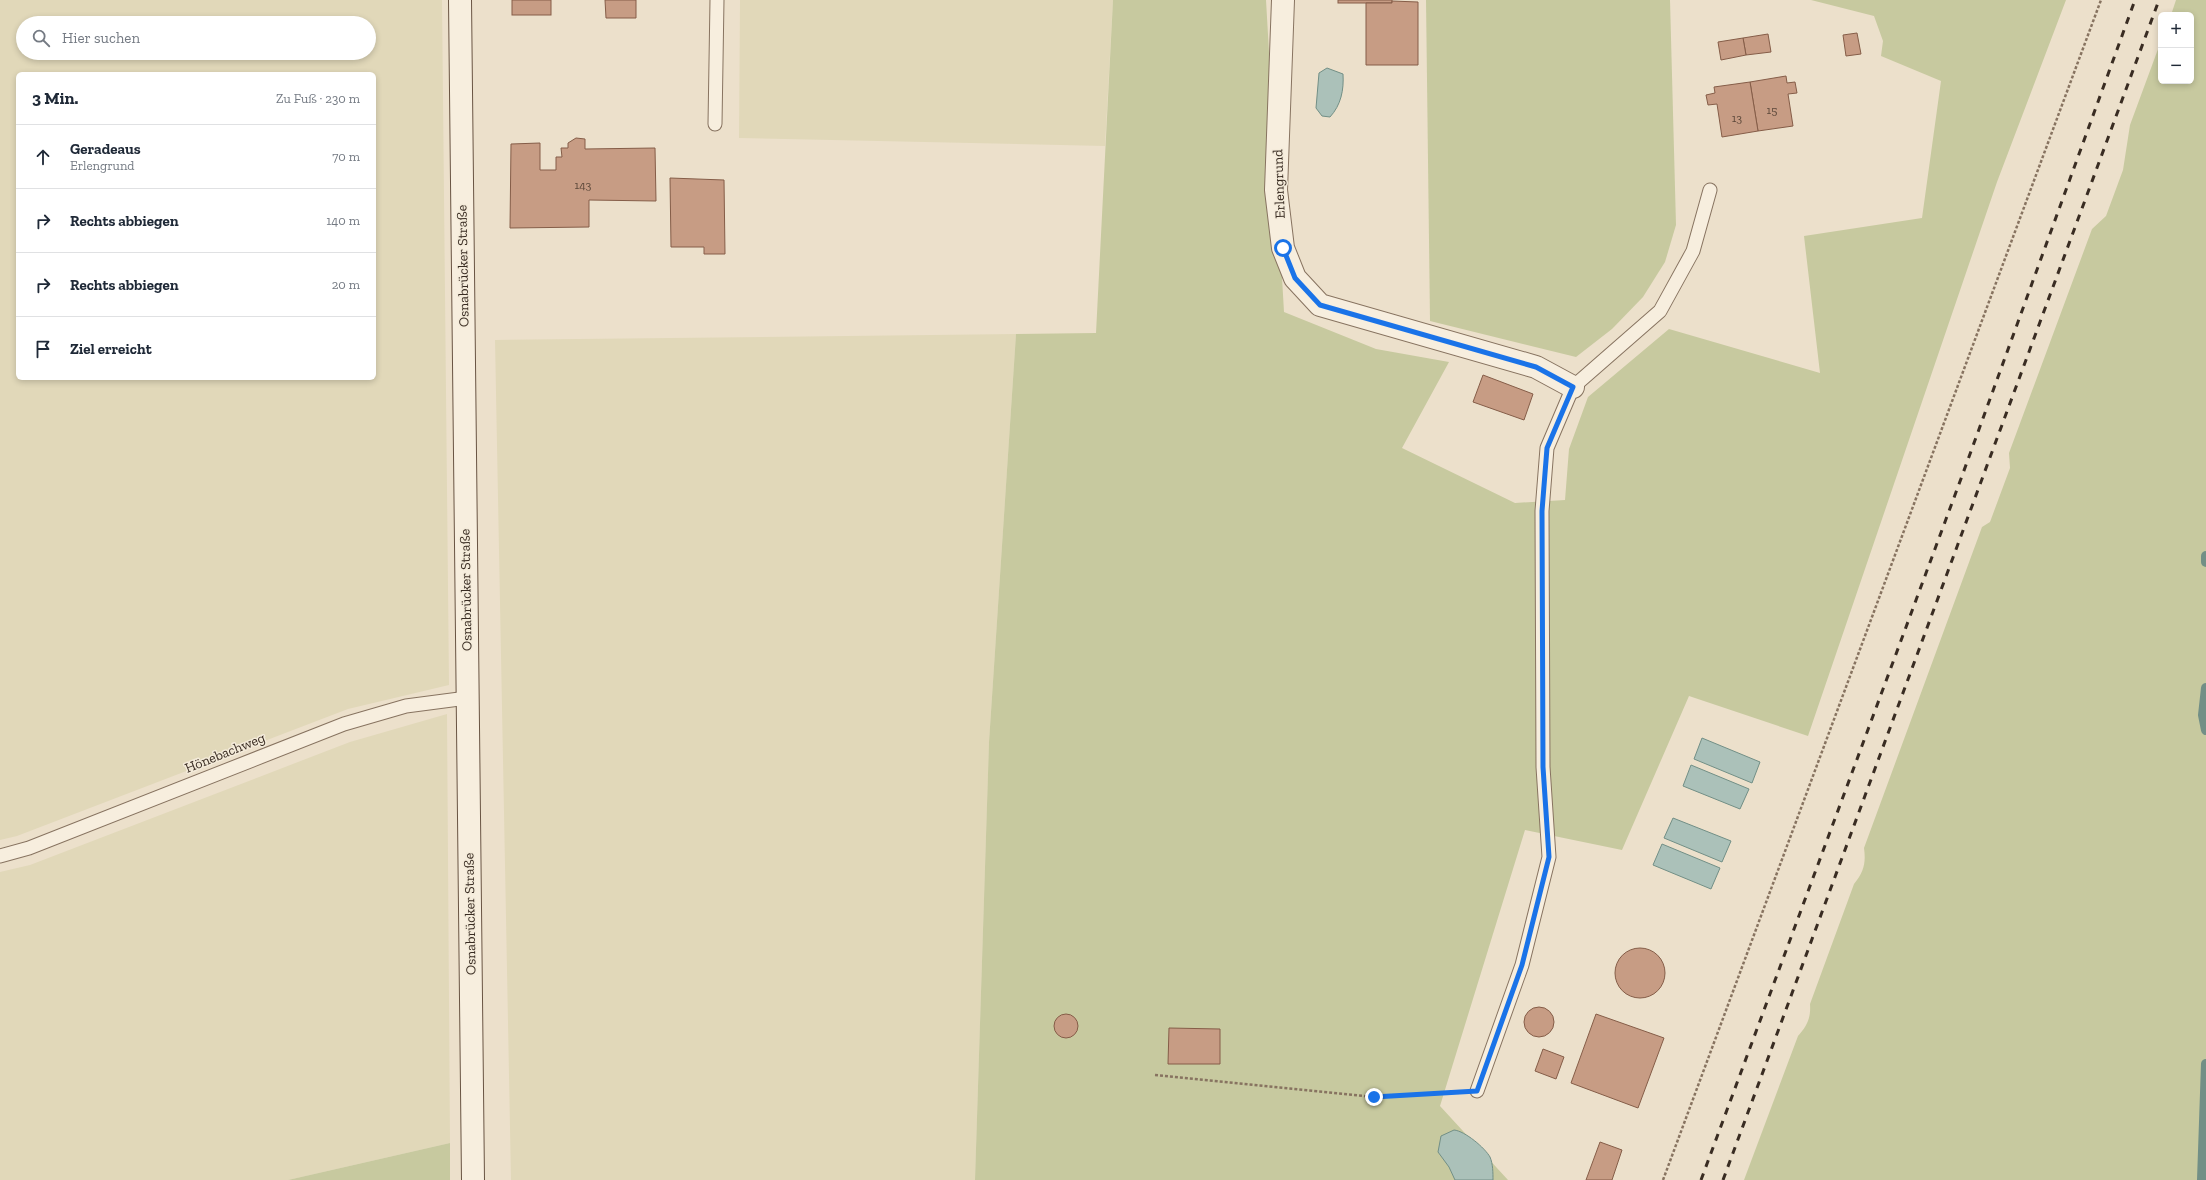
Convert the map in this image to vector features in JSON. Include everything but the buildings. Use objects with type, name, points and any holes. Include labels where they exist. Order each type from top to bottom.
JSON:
[{"type":"main road","name":"Osnabrücker Straße","points":[[460,0],[473,1180]]},
{"type":"main road","name":"Erlengrund","points":[[1283,0],[1276,190],[1283,248],[1295,278],[1320,305],[1536,367],[1573,387]]},
{"type":"lane","points":[[715,124],[717,0]]},
{"type":"lane","points":[[1477,1091],[1522,965],[1549,857],[1543,767],[1542,511],[1547,448],[1573,387],[1660,312],[1693,251],[1710,190]]},
{"type":"lane","name":"Hönebachweg","points":[[0,856],[36,845],[344,724],[406,706],[467,698]]},
{"type":"path","points":[[1663,1180],[2100,0]]},
{"type":"path","points":[[1155,1075],[1374,1097],[1477,1091]]},
{"type":"shaded area","points":[[0,0],[442,0],[449,685],[348,709],[17,836],[0,840]]},
{"type":"shaded area","points":[[740,0],[1113,0],[1105,146],[739,138]]},
{"type":"shaded area","points":[[1016,334],[989,742],[975,1180],[511,1180],[495,340]]},
{"type":"shaded area","points":[[447,714],[450,1143],[288,1180],[0,1180],[0,872],[30,865],[350,742]]},
{"type":"green space","points":[[1113,0],[1266,0],[1284,312],[1376,349],[1449,362],[1402,448],[1515,503],[1565,500],[1569,449],[1588,397],[1669,329],[1820,373],[1804,236],[1922,218],[1941,81],[1881,56],[1883,41],[1874,16],[1811,0],[2066,0],[1997,182],[1808,736],[1689,696],[1622,850],[1525,830],[1440,1106],[1508,1180],[975,1180],[989,742],[1016,334],[1096,333]]},
{"type":"green space","points":[[1426,0],[1670,0],[1676,225],[1665,262],[1643,297],[1612,329],[1576,357],[1430,321]]},
{"type":"green space","points":[[2176,0],[2206,0],[2206,1180],[1744,1180],[1798,1036],[1808,1022],[1810,1004],[1854,884],[1864,867],[1864,848],[1982,527],[1990,522],[2010,468],[2009,453],[2092,229],[2106,216],[2123,170],[2130,125],[2158,49],[2158,84],[2194,84],[2194,12],[2172,12]]},
{"type":"green space","points":[[450,1143],[450,1180],[288,1180]]},
{"type":"water","points":[[1327,68],[1343,74],[1341,97],[1337,107],[1330,117],[1322,116],[1316,108],[1319,73]]},
{"type":"water","points":[[1702,738],[1760,762],[1752,783],[1694,759]]},
{"type":"water","points":[[1691,765],[1749,789],[1740,809],[1683,786]]},
{"type":"water","points":[[1673,818],[1731,841],[1722,862],[1664,838]]},
{"type":"water","points":[[1662,844],[1720,868],[1711,889],[1653,865]]},
{"type":"water","points":[[1454,1130],[1464,1133],[1487,1153],[1492,1163],[1493,1180],[1455,1180],[1449,1167],[1438,1152],[1441,1136]]},
{"type":"waterway","points":[[2206,556],[2206,562]]},
{"type":"waterway","points":[[2206,688],[2203,715],[2206,730]]},
{"type":"waterway","points":[[2202,1180],[2206,1064]]},
{"type":"railway","points":[[1701,1180],[1962,476],[2135,0]]},
{"type":"railway","points":[[1723,1180],[2159,0]]},
{"type":"route","points":[[1283,248],[1295,278],[1320,305],[1536,367],[1573,387],[1547,448],[1542,511],[1543,767],[1549,857],[1522,965],[1477,1091],[1374,1097]]}]
